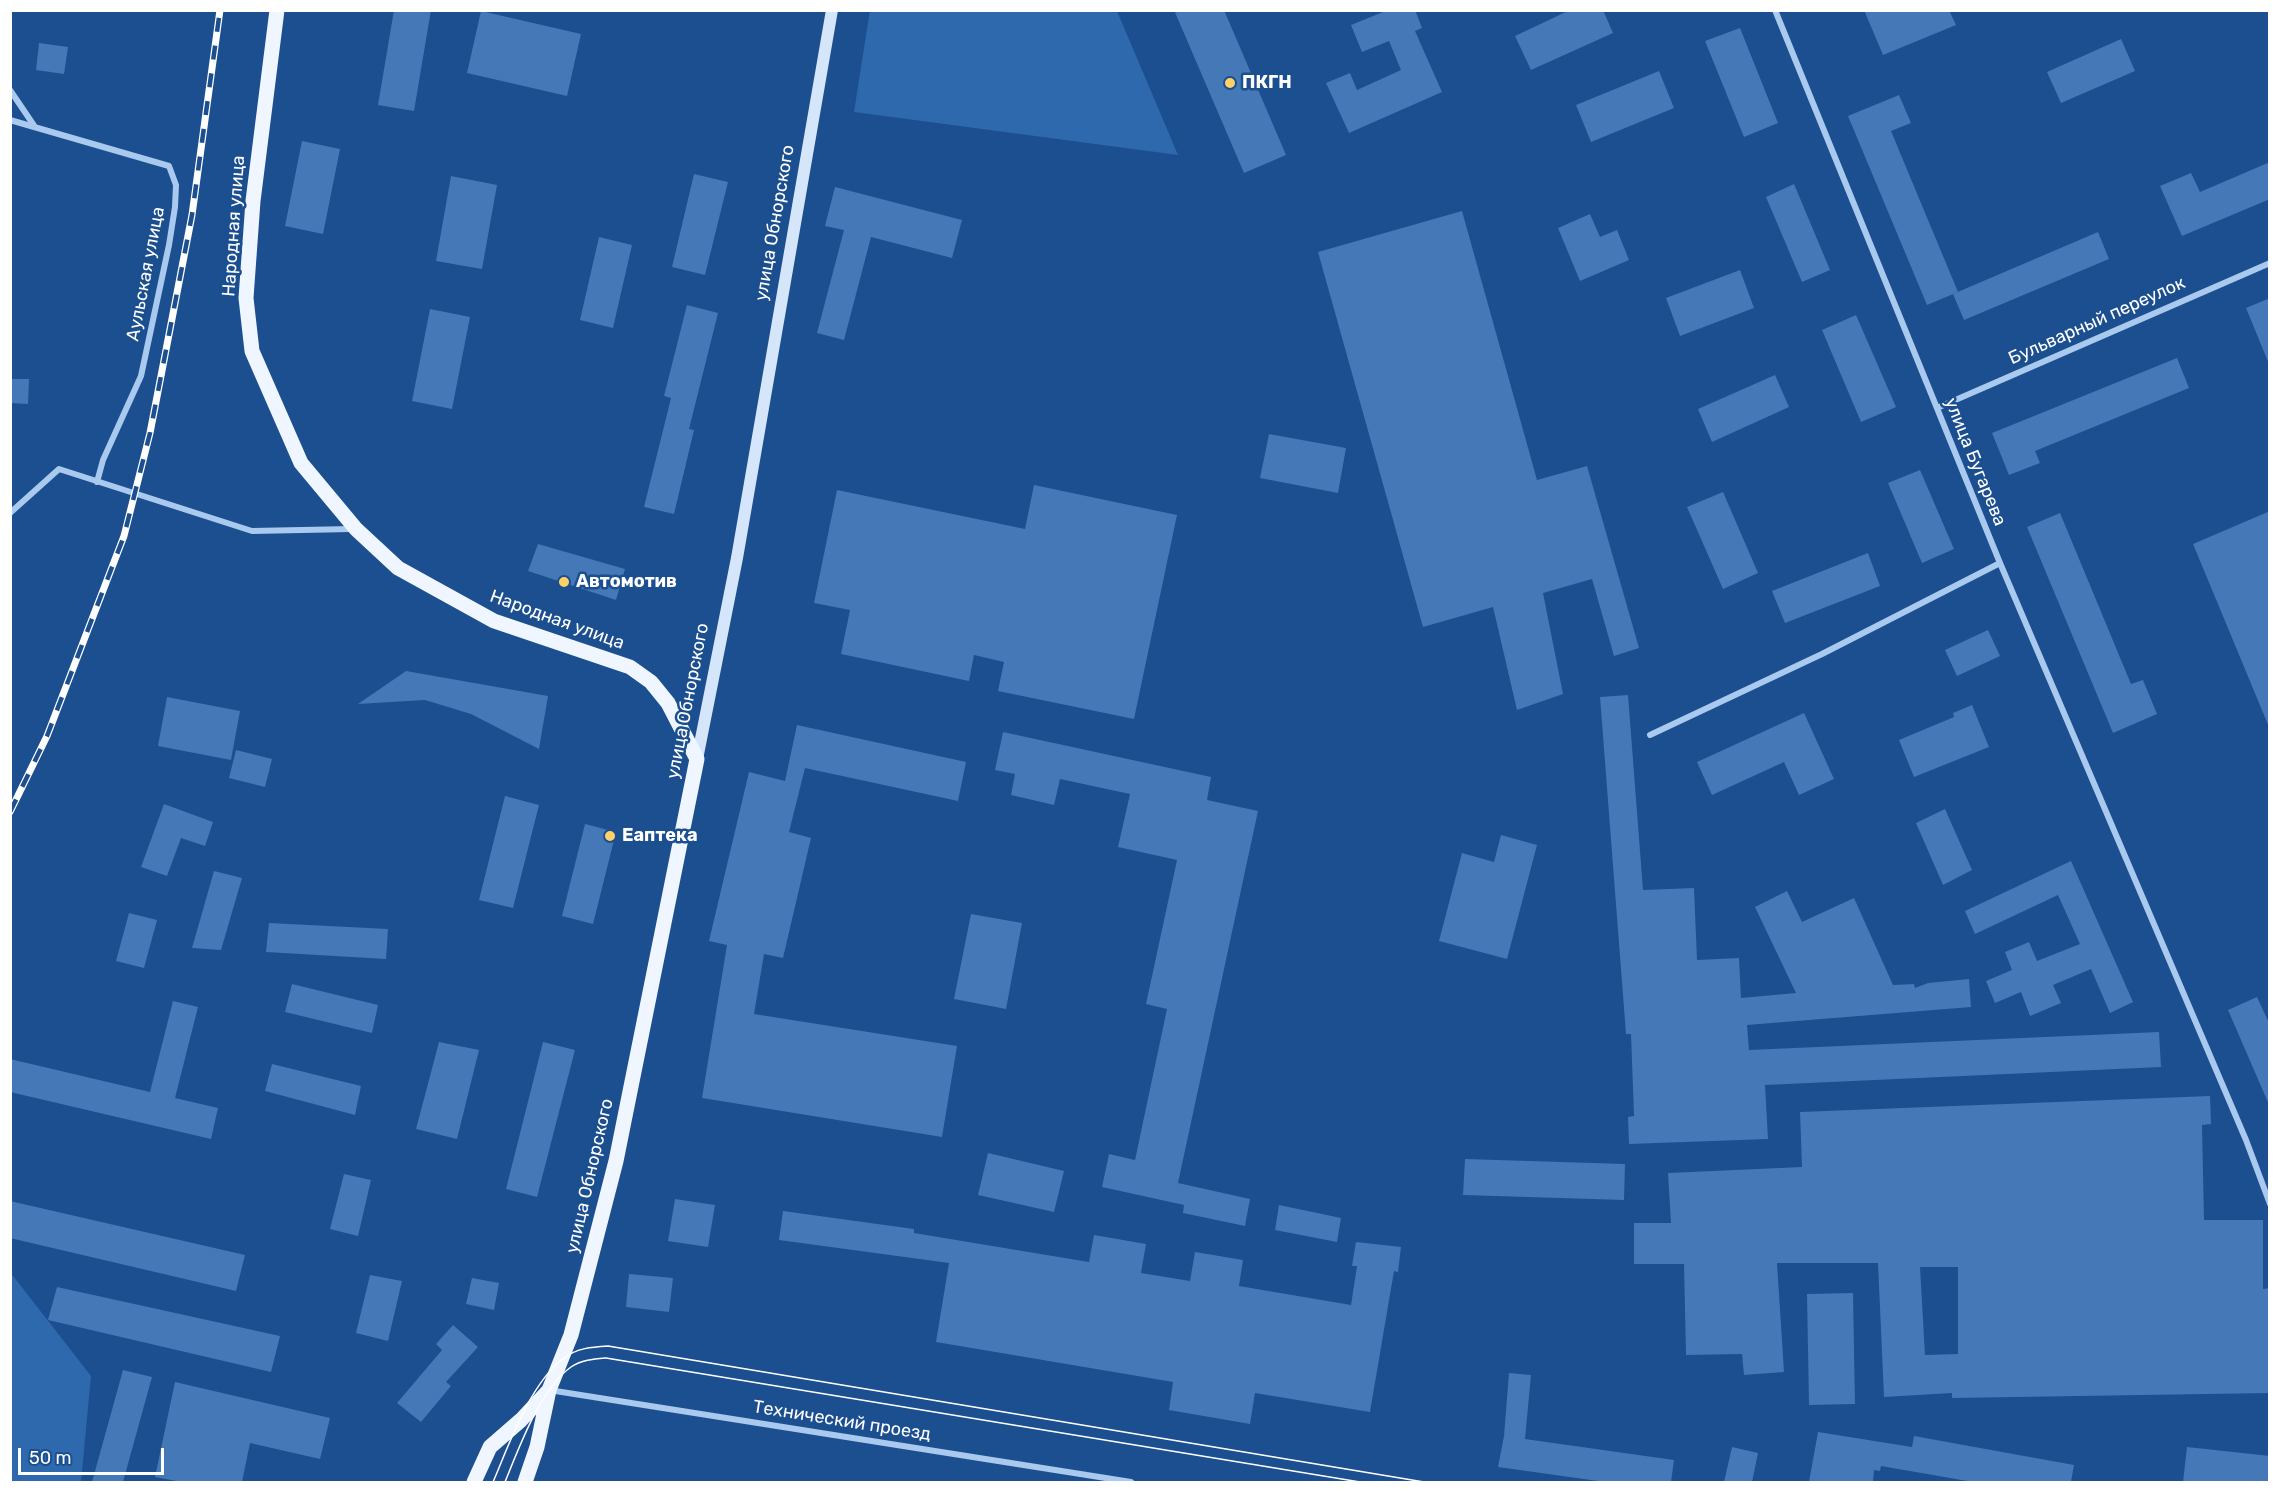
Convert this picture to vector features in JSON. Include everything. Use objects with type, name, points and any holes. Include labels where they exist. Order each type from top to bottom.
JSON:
[{"type":"main road","name":"Народная улица","points":[[277,10],[253,201],[246,298],[252,351],[301,463],[356,529],[398,568],[494,621],[630,667],[651,682],[668,703],[697,759]]},
{"type":"main road","name":"улица Обнорского","points":[[525,1482],[537,1447],[549,1390],[571,1335],[616,1161],[737,558],[832,10]]},
{"type":"main road","name":"улица Обнорского","points":[[474,1482],[490,1447],[521,1420],[549,1390]]},
{"type":"street","name":"улица Бугарева","points":[[1775,10],[2000,563],[2246,1140],[2270,1204]]},
{"type":"street","points":[[10,90],[36,128]]},
{"type":"street","name":"Аульская улица","points":[[10,120],[169,166],[176,185],[169,245],[141,376],[103,460],[97,482]]},
{"type":"street","name":"Бульварный переулок","points":[[1937,408],[2270,263]]},
{"type":"street","points":[[10,513],[59,469],[252,531],[356,529]]},
{"type":"street","points":[[1650,735],[1822,654],[2000,563]]},
{"type":"street","name":"Технический проезд","points":[[549,1390],[1131,1482]]},
{"type":"shaded area","points":[[870,10],[1117,11],[1178,155],[854,112]]},
{"type":"shaded area","points":[[10,1272],[91,1376],[81,1482],[11,1482]]},
{"type":"building","points":[[394,10],[431,10],[414,111],[378,105]]},
{"type":"building","name":"ПКГН","points":[[1174,10],[1224,10],[1286,155],[1244,173]]},
{"type":"building","points":[[1388,10],[1415,10],[1422,28],[1415,31],[1442,92],[1349,133],[1326,83],[1350,73],[1357,90],[1401,70],[1389,41],[1362,52],[1351,25]]},
{"type":"building","points":[[1570,10],[1603,10],[1613,33],[1531,70],[1515,36]]},
{"type":"building","points":[[1864,10],[1949,10],[1956,25],[1883,55]]},
{"type":"building","points":[[481,11],[581,34],[567,96],[467,73]]},
{"type":"building","points":[[1740,28],[1778,123],[1744,137],[1705,41]]},
{"type":"building","points":[[2121,39],[2135,71],[2061,103],[2047,72]]},
{"type":"building","points":[[39,43],[68,47],[64,74],[36,70]]},
{"type":"building","points":[[1659,71],[1674,108],[1591,142],[1576,105]]},
{"type":"building","points":[[1899,95],[1911,123],[1891,131],[1958,292],[1927,305],[1848,116]]},
{"type":"building","points":[[302,141],[340,149],[323,234],[285,226]]},
{"type":"building","points":[[2270,162],[2270,199],[2182,236],[2160,186],[2191,173],[2200,192]]},
{"type":"building","points":[[694,174],[728,182],[705,275],[672,267]]},
{"type":"building","points":[[451,176],[497,185],[482,269],[436,261]]},
{"type":"building","points":[[1794,184],[1830,270],[1802,282],[1766,197]]},
{"type":"building","points":[[835,187],[962,220],[952,258],[871,237],[844,340],[817,333],[844,230],[825,226]]},
{"type":"building","points":[[1462,211],[1537,480],[1587,466],[1639,648],[1614,656],[1592,579],[1543,593],[1563,694],[1517,710],[1493,607],[1423,627],[1318,252]]},
{"type":"building","points":[[1590,214],[1600,237],[1617,230],[1629,260],[1580,281],[1558,228]]},
{"type":"building","points":[[2098,232],[2109,259],[1964,320],[1953,294]]},
{"type":"building","points":[[599,237],[632,245],[613,328],[580,320]]},
{"type":"building","points":[[1740,270],[1754,308],[1680,336],[1666,298]]},
{"type":"building","points":[[2270,298],[2270,364],[2269,364],[2246,308]]},
{"type":"building","points":[[687,305],[718,313],[689,429],[694,430],[674,514],[644,507],[671,398],[664,396]]},
{"type":"building","points":[[430,309],[470,317],[452,409],[412,401]]},
{"type":"building","points":[[1856,315],[1896,407],[1861,422],[1822,330]]},
{"type":"building","points":[[2177,358],[2189,388],[2035,451],[2040,463],[2009,475],[1992,433]]},
{"type":"building","points":[[1775,375],[1789,407],[1712,442],[1698,409]]},
{"type":"building","points":[[10,379],[29,379],[28,404],[10,403]]},
{"type":"building","points":[[1269,434],[1346,448],[1338,493],[1260,478]]},
{"type":"building","points":[[1920,470],[1954,549],[1922,563],[1888,483]]},
{"type":"building","points":[[1034,485],[1177,515],[1134,719],[998,691],[1004,662],[974,655],[969,681],[841,654],[850,610],[814,603],[837,490],[1025,529]]},
{"type":"building","points":[[1723,492],[1758,573],[1723,589],[1687,507]]},
{"type":"building","points":[[2270,511],[2270,727],[2269,727],[2193,544]]},
{"type":"building","points":[[2060,513],[2131,684],[2143,680],[2157,714],[2113,733],[2027,527]]},
{"type":"building","points":[[538,544],[625,569],[616,600],[528,571]]},
{"type":"building","points":[[1868,553],[1880,586],[1785,623],[1772,591]]},
{"type":"building","points":[[1988,630],[2000,656],[1957,676],[1945,650]]},
{"type":"building","points":[[406,671],[548,696],[539,749],[471,714],[425,700],[358,704]]},
{"type":"building","points":[[1628,695],[1643,890],[1694,888],[1697,960],[1739,958],[1741,998],[1796,993],[1755,907],[1787,891],[1802,922],[1854,898],[1893,985],[1914,984],[1915,988],[1928,983],[1969,979],[1971,1007],[1747,1025],[1749,1050],[2159,1032],[2161,1067],[1765,1085],[1768,1139],[1629,1144],[1628,1117],[1634,1116],[1631,1034],[1626,1034],[1600,697]]},
{"type":"building","points":[[167,697],[240,711],[231,760],[158,746]]},
{"type":"building","points":[[1972,705],[1989,747],[1914,777],[1899,740],[1954,717],[1953,713]]},
{"type":"building","points":[[1804,713],[1834,779],[1799,795],[1784,762],[1712,795],[1697,762]]},
{"type":"building","points":[[797,725],[966,762],[958,801],[805,768],[789,832],[811,838],[783,958],[764,954],[754,1014],[957,1046],[942,1137],[702,1098],[727,945],[709,941],[749,772],[785,781]]},
{"type":"building","points":[[1003,732],[1211,777],[1207,800],[1258,811],[1178,1183],[1250,1199],[1245,1226],[1183,1213],[1184,1205],[1102,1187],[1109,1154],[1135,1160],[1167,1009],[1146,1004],[1177,860],[1118,847],[1130,794],[1060,779],[1054,805],[1011,795],[1015,774],[995,770]]},
{"type":"building","points":[[236,750],[272,759],[265,787],[229,778]]},
{"type":"building","points":[[505,796],[539,805],[513,908],[479,900]]},
{"type":"building","points":[[164,804],[213,822],[205,846],[181,838],[167,876],[141,867]]},
{"type":"building","points":[[1945,809],[1972,870],[1943,885],[1916,823]]},
{"type":"building","points":[[585,824],[616,832],[593,924],[562,916]]},
{"type":"building","points":[[1501,835],[1537,845],[1507,959],[1439,941],[1462,853],[1494,862]]},
{"type":"building","points":[[2071,861],[2133,1002],[2110,1013],[2091,969],[2053,985],[2061,1003],[2030,1016],[2021,992],[1995,1003],[1986,981],[2012,970],[2005,952],[2029,942],[2037,961],[2080,944],[2058,895],[1975,934],[1965,911]]},
{"type":"building","points":[[214,871],[242,878],[221,950],[192,948]]},
{"type":"building","points":[[129,913],[157,920],[144,968],[116,961]]},
{"type":"building","points":[[971,914],[1022,923],[1006,1009],[954,999]]},
{"type":"building","points":[[269,923],[388,929],[386,959],[266,952]]},
{"type":"building","points":[[292,984],[378,1005],[372,1033],[285,1012]]},
{"type":"building","points":[[2257,997],[2270,1025],[2270,1107],[2228,1010]]},
{"type":"building","points":[[173,1001],[198,1007],[175,1098],[218,1108],[211,1139],[10,1092],[10,1059],[150,1092]]},
{"type":"building","points":[[439,1042],[479,1050],[457,1139],[416,1129]]},
{"type":"building","points":[[543,1042],[575,1050],[537,1197],[506,1189]]},
{"type":"building","points":[[272,1064],[361,1086],[355,1115],[265,1091]]},
{"type":"building","points":[[2210,1096],[2211,1124],[2202,1125],[2204,1220],[2263,1220],[2263,1289],[2270,1288],[2270,1393],[1952,1398],[1952,1393],[1884,1397],[1878,1263],[1777,1263],[1784,1372],[1744,1375],[1742,1354],[1686,1355],[1684,1264],[1634,1264],[1634,1223],[1671,1223],[1668,1173],[1802,1167],[1800,1112]],"holes":[[[1920,1267],[1958,1267],[1958,1354],[1925,1355]]]},
{"type":"building","points":[[988,1153],[1064,1171],[1054,1212],[978,1195]]},
{"type":"building","points":[[1465,1159],[1625,1164],[1624,1200],[1463,1195]]},
{"type":"building","points":[[344,1174],[371,1180],[358,1236],[330,1229]]},
{"type":"building","points":[[675,1199],[715,1205],[708,1247],[668,1241]]},
{"type":"building","points":[[10,1201],[245,1255],[236,1291],[10,1238]]},
{"type":"building","points":[[1279,1205],[1341,1218],[1337,1242],[1275,1230]]},
{"type":"building","points":[[783,1211],[914,1229],[914,1233],[1089,1262],[1094,1235],[1146,1244],[1141,1273],[1190,1281],[1195,1252],[1243,1260],[1239,1286],[1351,1305],[1357,1266],[1352,1266],[1356,1242],[1401,1247],[1398,1272],[1394,1271],[1370,1412],[1255,1393],[1250,1424],[1169,1410],[1173,1382],[936,1342],[949,1263],[779,1240]]},
{"type":"building","points":[[629,1274],[673,1278],[669,1312],[626,1307]]},
{"type":"building","points":[[370,1275],[402,1281],[388,1341],[356,1333]]},
{"type":"building","points":[[472,1278],[499,1283],[494,1310],[466,1304]]},
{"type":"building","points":[[57,1287],[280,1336],[271,1372],[48,1320]]},
{"type":"building","points":[[1853,1293],[1855,1404],[1809,1405],[1807,1294]]},
{"type":"building","points":[[453,1325],[478,1347],[446,1382],[451,1386],[421,1422],[397,1403],[442,1350],[436,1344]]},
{"type":"building","points":[[123,1370],[152,1377],[123,1482],[92,1482]]},
{"type":"building","points":[[1509,1373],[1531,1375],[1525,1439],[1674,1460],[1671,1482],[1605,1482],[1498,1467],[1504,1436]]},
{"type":"building","points":[[175,1382],[330,1418],[320,1459],[250,1443],[242,1482],[182,1482],[155,1477]]},
{"type":"building","points":[[1818,1432],[1912,1447],[1914,1436],[2074,1465],[2071,1482],[1973,1482],[1881,1466],[1880,1471],[1874,1470],[1873,1482],[1809,1482]]},
{"type":"building","points":[[1732,1447],[1758,1453],[1752,1482],[1724,1482]]},
{"type":"building","points":[[2187,1447],[2270,1456],[2270,1482],[2183,1482]]},
{"type":"tram line","points":[[493,1482],[531,1398],[552,1369],[574,1352],[608,1346],[1424,1482]]},
{"type":"tram line","points":[[505,1482],[524,1436],[550,1389],[571,1367],[592,1359],[606,1358],[1360,1482]]},
{"type":"railway","points":[[10,812],[47,736],[124,536],[150,433],[192,215],[220,10]]},
{"type":"place","name":"ПКГН","points":[[1230,83]]},
{"type":"place","name":"Автомотив","points":[[564,582]]},
{"type":"place","name":"Еаптека","points":[[610,836]]}]
